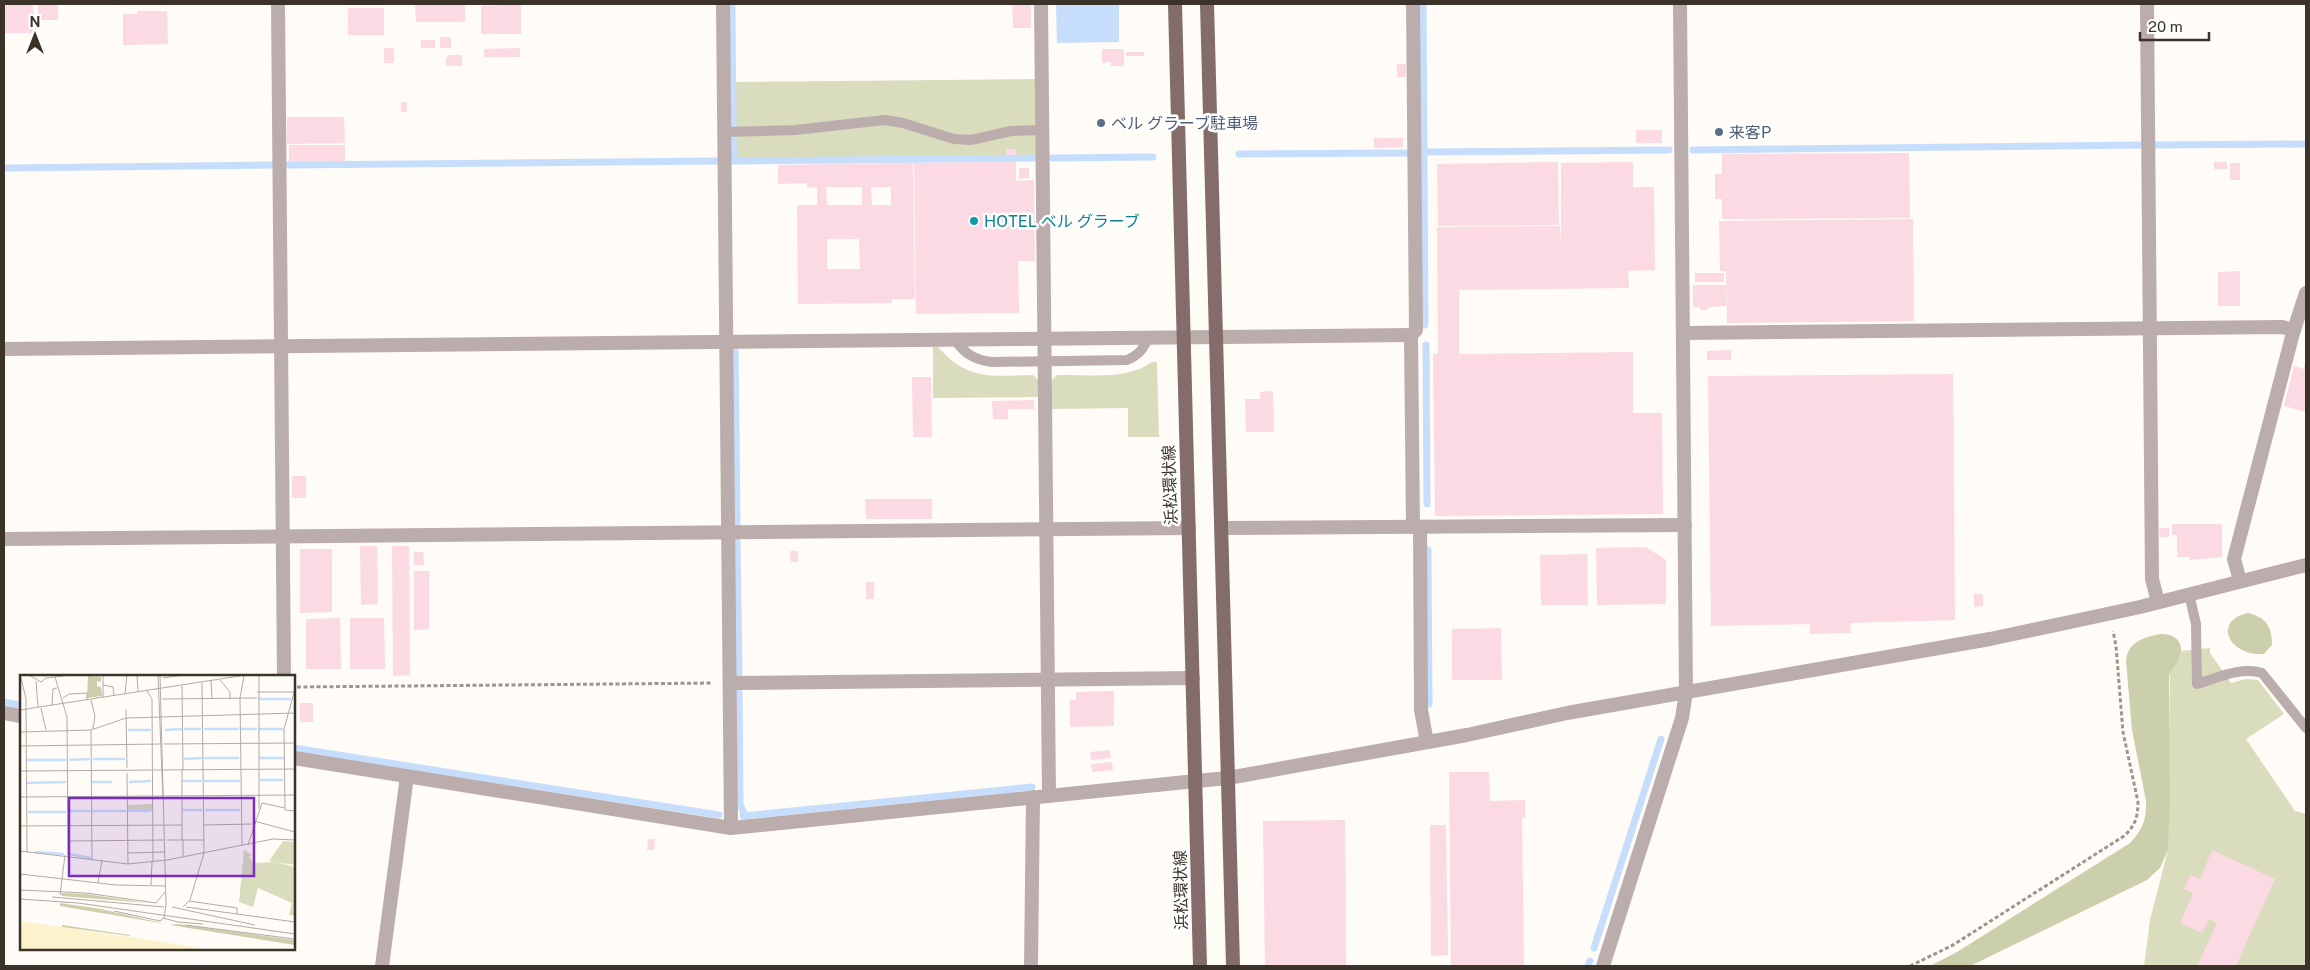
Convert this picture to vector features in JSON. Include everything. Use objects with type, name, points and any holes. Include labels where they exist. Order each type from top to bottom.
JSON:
[{"type":"main road","name":"浜松環状線","points":[[1174,4],[1200,966]]},
{"type":"main road","points":[[1207,4],[1233,966]]},
{"type":"street","points":[[278,4],[284,675]]},
{"type":"street","points":[[724,4],[731,828]]},
{"type":"street","points":[[1042,4],[1049,796]]},
{"type":"street","points":[[4,349],[1411,335],[1416,330],[1413,4]]},
{"type":"street","points":[[1602,966],[1682,718],[1686,692],[1680,4]]},
{"type":"street","points":[[2147,4],[2152,579],[2158,602]]},
{"type":"street","points":[[2240,581],[2234,559],[2294,330],[2306,292]]},
{"type":"street","points":[[1683,333],[2282,327],[2294,330]]},
{"type":"street","points":[[1411,335],[1421,710],[1427,742]]},
{"type":"street","points":[[1222,528],[1684,525]]},
{"type":"street","points":[[4,539],[1189,528]]},
{"type":"street","points":[[295,758],[731,828],[1228,778],[1427,742],[1567,713],[1990,638],[2158,602],[2306,565]]},
{"type":"street","points":[[730,683],[1193,678]]},
{"type":"street","points":[[4,713],[20,716]]},
{"type":"street","points":[[382,966],[407,776]]},
{"type":"street","points":[[1030,966],[1033,798]]},
{"type":"lane","points":[[725,132],[795,130],[885,120],[903,123],[954,139],[971,140],[1011,131],[1043,130]]},
{"type":"lane","points":[[955,340],[962,350],[981,360],[1045,361],[1127,360],[1136,356],[1148,338]]},
{"type":"lane","points":[[2189,594],[2196,624],[2197,684],[2244,671],[2254,670],[2262,673],[2306,728]]},
{"type":"path","points":[[1910,966],[1953,944],[2124,836],[2136,821],[2138,802],[2123,732],[2116,646],[2109,613]]},
{"type":"path","points":[[295,687],[730,683]]},
{"type":"green space","points":[[1035,79],[1036,156],[735,159],[735,82]]},
{"type":"green space","points":[[933,347],[938,347],[949,358],[970,371],[992,376],[1033,375],[1038,380],[1038,397],[933,398]]},
{"type":"green space","points":[[1152,362],[1157,362],[1159,437],[1128,437],[1128,408],[1052,409],[1052,380],[1057,375],[1119,374],[1142,368]]},
{"type":"green space","points":[[2248,613],[2264,620],[2271,633],[2272,645],[2264,654],[2242,650],[2229,638],[2228,630],[2230,623],[2237,617]]},
{"type":"green space","points":[[2160,634],[2169,635],[2177,639],[2181,646],[2181,651],[2179,659],[2169,677],[2170,797],[2168,850],[2160,868],[2147,880],[1970,966],[1930,966],[1957,952],[2130,843],[2138,834],[2145,819],[2146,801],[2132,730],[2126,661],[2133,645],[2147,637]]},
{"type":"green space","points":[[2210,648],[2210,653],[2231,683],[2246,679],[2258,680],[2284,714],[2246,739],[2295,811],[2306,814],[2306,966],[2144,966],[2150,920],[2168,850],[2170,671],[2180,657],[2181,651]]},
{"type":"water","points":[[1056,4],[1119,4],[1119,42],[1057,43]]},
{"type":"building","points":[[4,4],[33,4],[33,33],[4,33]]},
{"type":"building","points":[[38,4],[58,4],[58,20],[38,20]]},
{"type":"building","points":[[415,4],[465,4],[465,22],[416,22]]},
{"type":"building","points":[[521,4],[521,34],[481,34],[481,6]]},
{"type":"building","points":[[1012,4],[1031,4],[1031,28],[1013,28]]},
{"type":"building","points":[[348,8],[384,8],[384,35],[348,35]]},
{"type":"building","points":[[137,11],[167,11],[168,44],[123,45],[123,14],[137,14]]},
{"type":"building","points":[[440,37],[451,37],[451,48],[440,48]]},
{"type":"building","points":[[421,40],[435,40],[435,48],[421,48]]},
{"type":"building","points":[[384,48],[394,48],[394,63],[384,63]]},
{"type":"building","points":[[520,48],[520,57],[484,57],[484,49]]},
{"type":"building","points":[[1102,49],[1124,49],[1124,66],[1111,66],[1111,62],[1102,63]]},
{"type":"building","points":[[1126,52],[1144,52],[1144,56],[1126,56]]},
{"type":"building","points":[[449,55],[462,55],[462,66],[446,66],[446,57],[449,57]]},
{"type":"building","points":[[1397,64],[1406,64],[1406,77],[1397,77]]},
{"type":"building","points":[[401,102],[407,102],[407,112],[401,112]]},
{"type":"building","points":[[287,117],[344,117],[345,143],[287,144]]},
{"type":"building","points":[[1636,130],[1662,130],[1662,143],[1636,143]]},
{"type":"building","points":[[1374,138],[1403,138],[1403,147],[1374,148]]},
{"type":"building","points":[[289,145],[345,145],[345,161],[289,161]]},
{"type":"building","points":[[1006,149],[1016,149],[1016,155],[1006,155]]},
{"type":"building","points":[[1909,153],[1910,218],[1722,219],[1722,199],[1715,199],[1715,174],[1722,174],[1722,154]]},
{"type":"building","name":"HOTEL ベル グラーブ","points":[[1016,162],[1016,181],[1034,180],[1035,261],[1018,261],[1019,313],[916,314],[914,163]]},
{"type":"building","points":[[1558,162],[1559,225],[1438,226],[1437,164]]},
{"type":"building","points":[[1633,162],[1633,187],[1654,187],[1655,270],[1628,271],[1629,288],[1459,290],[1459,354],[1633,352],[1633,413],[1662,413],[1663,514],[1435,516],[1433,354],[1438,354],[1437,227],[1560,226],[1561,247],[1561,163]]},
{"type":"building","points":[[2214,162],[2227,162],[2227,169],[2214,169]]},
{"type":"building","points":[[913,163],[915,299],[892,299],[892,303],[798,304],[797,205],[817,205],[817,187],[807,188],[807,183],[778,184],[778,165]],"holes":[[[826,187],[862,187],[862,205],[827,205]],[[871,187],[891,187],[891,205],[872,205]],[[827,239],[859,239],[860,269],[827,269]]]},
{"type":"building","points":[[2230,163],[2240,163],[2240,180],[2230,180]]},
{"type":"building","points":[[1019,168],[1029,168],[1029,178],[1019,179]]},
{"type":"building","points":[[1913,219],[1914,321],[1727,323],[1726,271],[1720,271],[1719,221]]},
{"type":"building","points":[[2240,271],[2240,306],[2218,306],[2218,272]]},
{"type":"building","points":[[1695,273],[1724,273],[1724,282],[1695,282]]},
{"type":"building","points":[[1693,285],[1726,285],[1726,306],[1708,307],[1708,310],[1700,310],[1700,307],[1693,307]]},
{"type":"building","points":[[1731,350],[1731,360],[1707,360],[1707,351]]},
{"type":"building","points":[[2306,361],[2306,412],[2284,406],[2294,366],[2303,369]]},
{"type":"building","points":[[1953,374],[1955,620],[1850,623],[1851,633],[1810,634],[1810,624],[1711,626],[1708,376]]},
{"type":"building","points":[[912,377],[931,377],[932,437],[913,437]]},
{"type":"building","points":[[1273,391],[1274,432],[1246,432],[1245,399],[1260,399],[1260,392]]},
{"type":"building","points":[[1034,400],[1034,409],[1008,409],[1008,419],[993,419],[992,401]]},
{"type":"building","points":[[292,476],[306,476],[306,498],[292,498]]},
{"type":"building","points":[[865,499],[932,499],[932,519],[866,519]]},
{"type":"building","points":[[2172,524],[2222,524],[2222,557],[2190,560],[2190,557],[2177,557],[2177,535],[2172,535]]},
{"type":"building","points":[[2159,528],[2169,528],[2169,537],[2160,537]]},
{"type":"building","points":[[360,546],[377,546],[378,604],[361,605]]},
{"type":"building","points":[[392,546],[409,546],[410,675],[393,676]]},
{"type":"building","points":[[1646,547],[1666,560],[1666,604],[1597,605],[1596,548]]},
{"type":"building","points":[[300,549],[332,549],[332,612],[300,613]]},
{"type":"building","points":[[790,551],[798,551],[798,562],[791,562]]},
{"type":"building","points":[[414,552],[423,552],[424,565],[414,565]]},
{"type":"building","points":[[1587,554],[1588,605],[1541,605],[1540,555]]},
{"type":"building","points":[[414,571],[429,571],[429,629],[414,630]]},
{"type":"building","points":[[866,582],[874,582],[874,599],[866,599]]},
{"type":"building","points":[[1974,594],[1983,594],[1983,606],[1974,607]]},
{"type":"building","points":[[340,618],[341,669],[306,669],[306,619]]},
{"type":"building","points":[[350,618],[384,618],[385,669],[350,669]]},
{"type":"building","points":[[1501,628],[1502,680],[1452,680],[1452,629]]},
{"type":"building","points":[[1114,691],[1114,726],[1070,727],[1070,700],[1076,700],[1076,692]]},
{"type":"building","points":[[300,703],[313,703],[313,722],[300,722]]},
{"type":"building","points":[[1110,750],[1111,758],[1091,760],[1090,752]]},
{"type":"building","points":[[1112,762],[1113,770],[1092,772],[1091,764]]},
{"type":"building","points":[[1449,772],[1489,772],[1490,801],[1525,800],[1525,818],[1522,818],[1524,966],[1451,966]]},
{"type":"building","points":[[1345,820],[1346,966],[1265,966],[1263,821]]},
{"type":"building","points":[[1430,825],[1446,825],[1448,955],[1431,956]]},
{"type":"building","points":[[648,839],[655,839],[654,850],[647,850]]},
{"type":"building","points":[[2212,850],[2275,879],[2236,966],[2197,966],[2217,923],[2209,919],[2202,933],[2180,923],[2193,893],[2184,889],[2190,875],[2200,879]]},
{"type":"waterway","points":[[732,4],[733,125]]},
{"type":"waterway","points":[[1423,4],[1425,325]]},
{"type":"waterway","points":[[733,139],[734,161]]},
{"type":"waterway","points":[[2155,145],[2306,144]]},
{"type":"waterway","points":[[1693,150],[2141,145]]},
{"type":"waterway","points":[[1420,152],[1669,150]]},
{"type":"waterway","points":[[1239,154],[1408,153]]},
{"type":"waterway","points":[[1052,158],[1153,157]]},
{"type":"waterway","points":[[732,161],[1035,158]]},
{"type":"waterway","points":[[286,165],[716,161]]},
{"type":"waterway","points":[[4,168],[272,165]]},
{"type":"waterway","points":[[735,342],[737,524]]},
{"type":"waterway","points":[[1426,345],[1427,504]]},
{"type":"waterway","points":[[737,541],[739,674]]},
{"type":"waterway","points":[[1428,550],[1429,704]]},
{"type":"waterway","points":[[739,692],[740,804],[745,816]]},
{"type":"waterway","points":[[4,702],[20,705]]},
{"type":"waterway","points":[[1594,948],[1661,739]]},
{"type":"waterway","points":[[295,748],[719,815]]},
{"type":"waterway","points":[[743,816],[1032,787]]},
{"type":"waterway","points":[[1588,966],[1590,961]]},
{"type":"place","name":"ベル グラーブ駐車場","points":[[1101,123]]},
{"type":"place","name":"来客P","points":[[1719,132]]},
{"type":"place","name":"HOTEL ベル グラーブ","points":[[974,221]]}]
